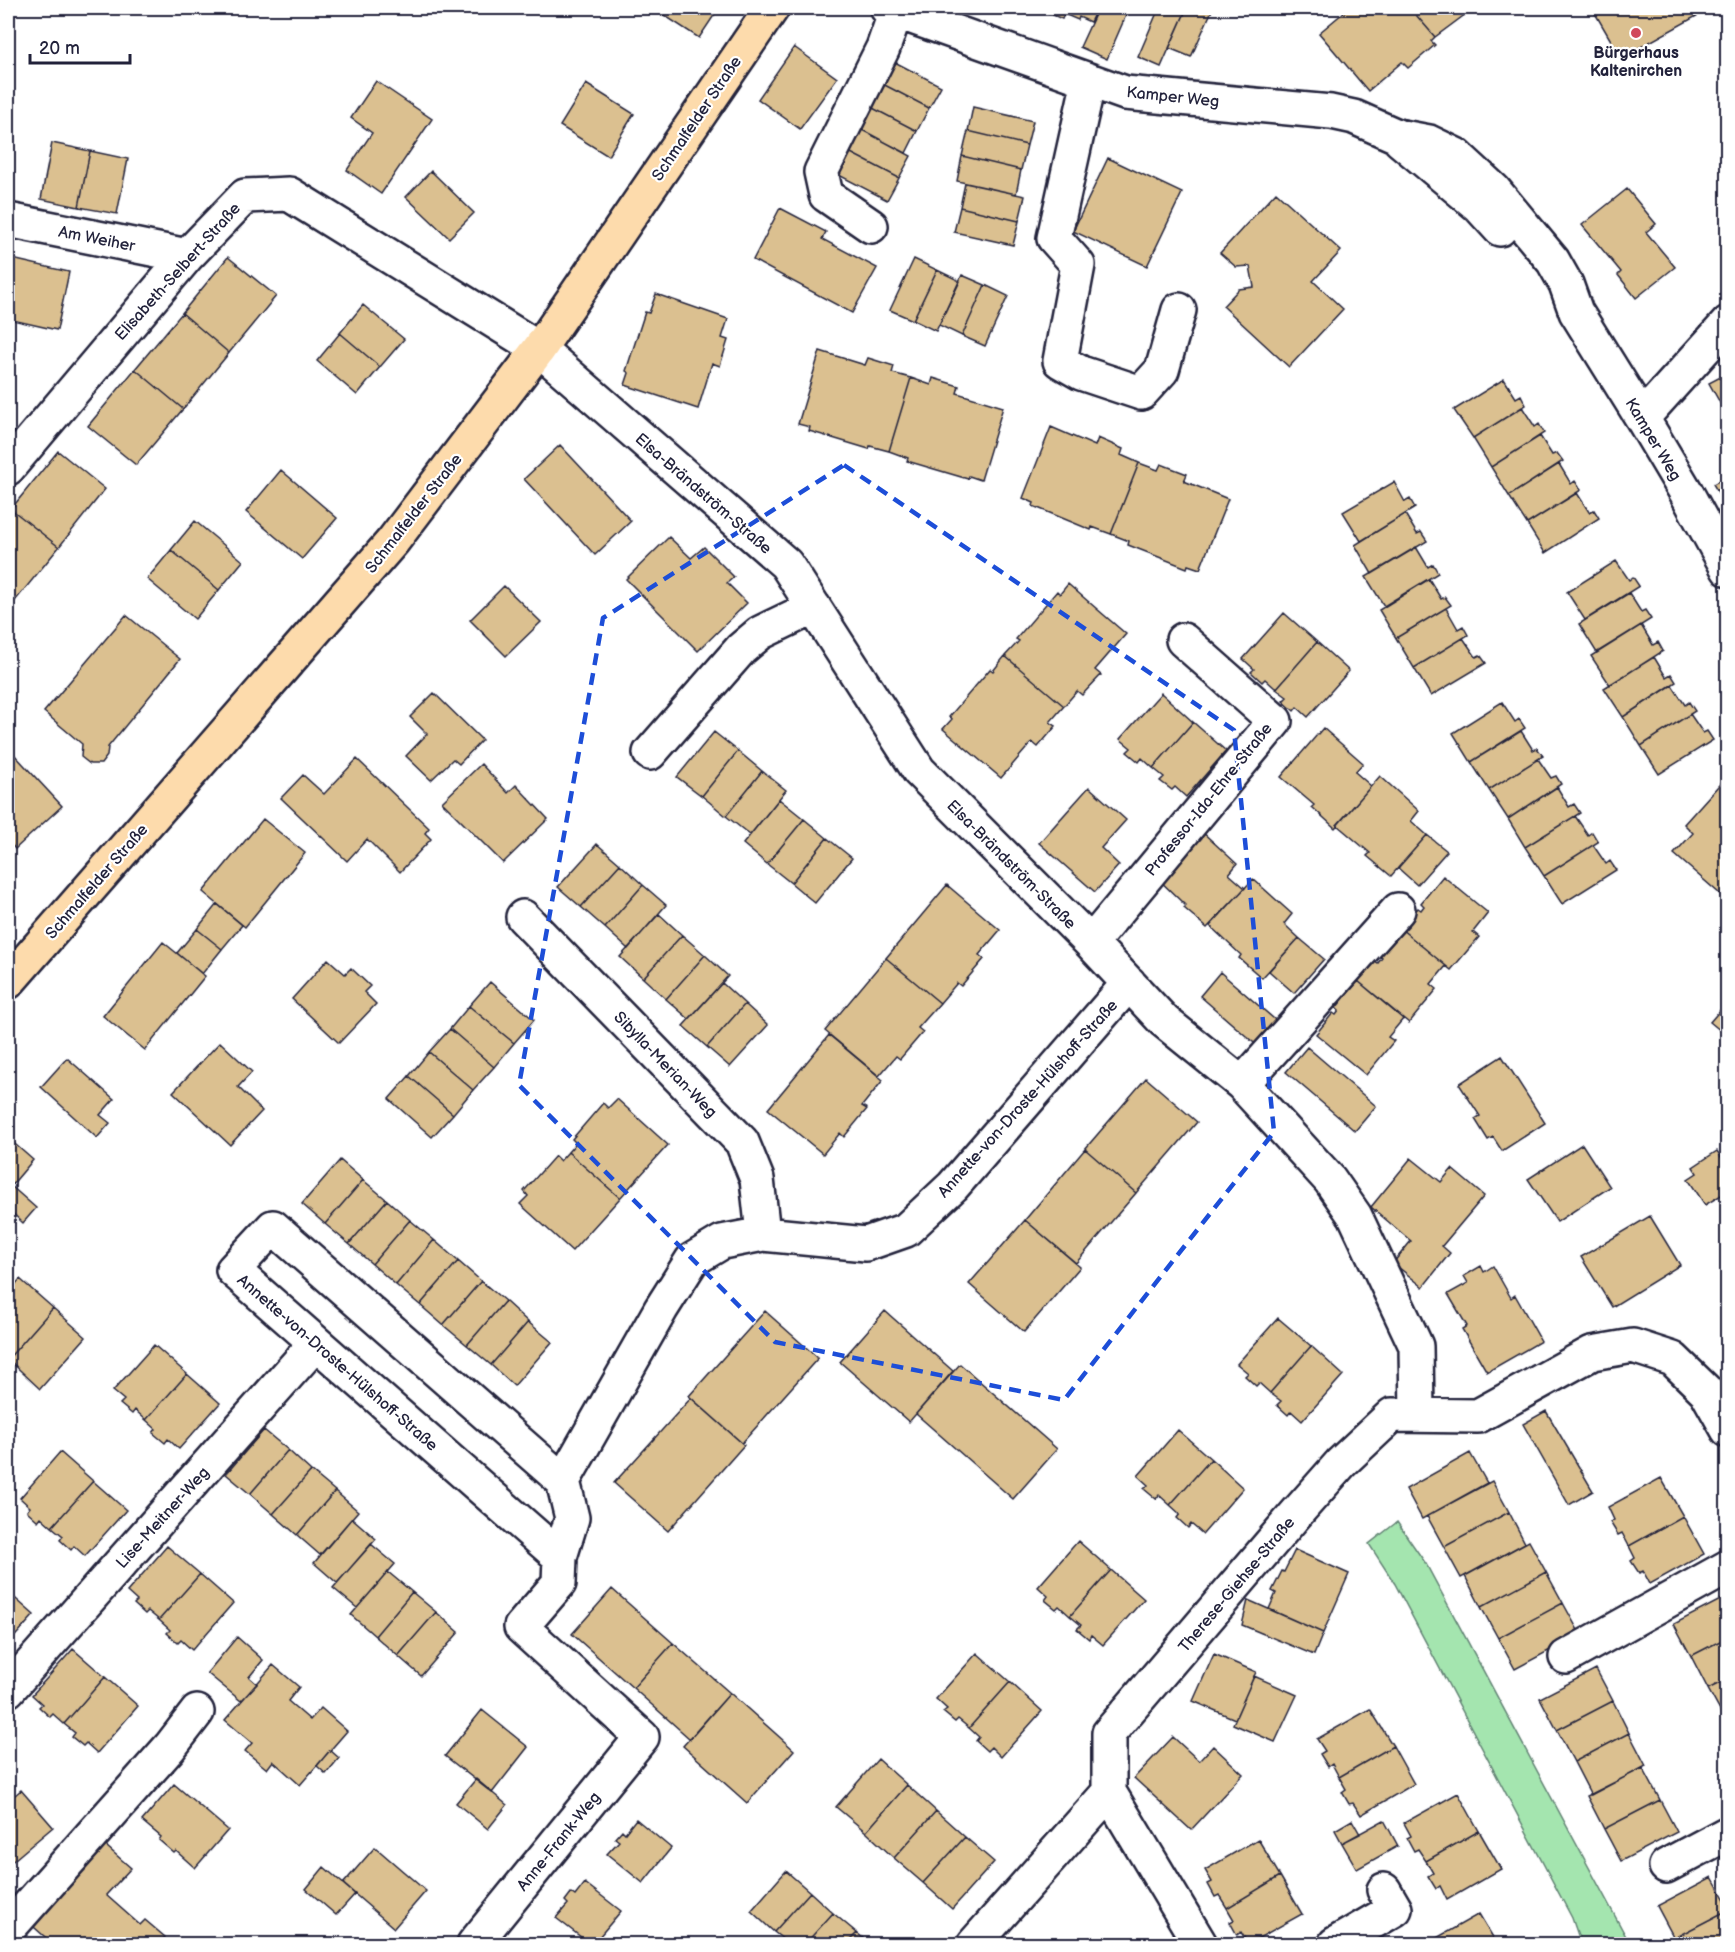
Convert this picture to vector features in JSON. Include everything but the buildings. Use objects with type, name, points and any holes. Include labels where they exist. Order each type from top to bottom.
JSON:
[{"type":"main road","name":"Schmalfelder Straße","points":[[8,982],[393,541],[538,349],[772,8]]},
{"type":"street","name":"Kamper Weg","points":[[891,9],[1125,93],[1331,112],[1354,117],[1397,136],[1429,142],[1456,155],[1494,190],[1553,261],[1566,284],[1576,312],[1686,492],[1728,569]]},
{"type":"street","points":[[871,226],[826,195],[821,172],[883,48],[891,9]]},
{"type":"street","points":[[1089,80],[1054,238],[1078,265],[1060,360],[1081,373],[1141,393],[1161,370],[1179,310]]},
{"type":"street","name":"Kamper Weg","points":[[1397,136],[1479,206],[1551,292],[1576,312]]},
{"type":"street","name":"Elisabeth-Selbert-Straße","points":[[8,468],[187,256],[245,196],[289,194],[538,349]]},
{"type":"street","name":"Am Weiher","points":[[8,220],[187,256]]},
{"type":"street","points":[[1642,418],[1728,323]]},
{"type":"street","name":"Elsa-Brändström-Straße","points":[[538,349],[786,564],[919,771],[1091,943],[1164,1021],[1242,1084],[1330,1180],[1355,1216],[1416,1346],[1417,1415]]},
{"type":"street","points":[[650,753],[741,649],[760,633],[814,607]]},
{"type":"street","name":"Professor-Ida-Ehre-Straße","points":[[1091,943],[1275,721],[1183,640]]},
{"type":"street","points":[[1242,1084],[1398,910]]},
{"type":"street","name":"Sibylla-Merian-Weg","points":[[523,917],[742,1142],[757,1179],[763,1234]]},
{"type":"street","name":"Annette-von-Droste-Hülshoff-Straße","points":[[560,1557],[233,1270],[273,1227],[563,1481],[661,1309],[692,1260],[722,1242],[763,1234],[866,1244],[906,1230],[952,1186],[1129,983]]},
{"type":"street","name":"Lise-Meitner-Weg","points":[[8,1690],[316,1343]]},
{"type":"street","name":"Therese-Giehse-Straße","points":[[1109,1792],[1109,1733],[1341,1463],[1392,1415],[1478,1416],[1592,1353],[1633,1346],[1673,1359],[1706,1391],[1728,1430]]},
{"type":"street","points":[[560,1557],[572,1518],[563,1481]]},
{"type":"street","name":"Anne-Frank-Weg","points":[[474,1944],[642,1737],[521,1627],[560,1583],[560,1557]]},
{"type":"street","points":[[1566,1656],[1728,1567]]},
{"type":"street","points":[[8,1929],[139,1783],[197,1712]]},
{"type":"street","points":[[974,1944],[1109,1792],[1200,1944]]},
{"type":"street","points":[[1666,1866],[1728,1833]]},
{"type":"street","points":[[1335,1944],[1395,1909],[1384,1890]]},
{"type":"highlighted area","points":[[844,465],[1234,730],[1274,1132],[1064,1400],[775,1342],[519,1085],[603,618]]},
{"type":"green space","points":[[1397,1522],[1426,1564],[1630,1944],[1581,1944],[1572,1918],[1395,1584],[1369,1544]]},
{"type":"place","name":"Bürgerhaus Kaltenirchen","points":[[1636,33]]}]
